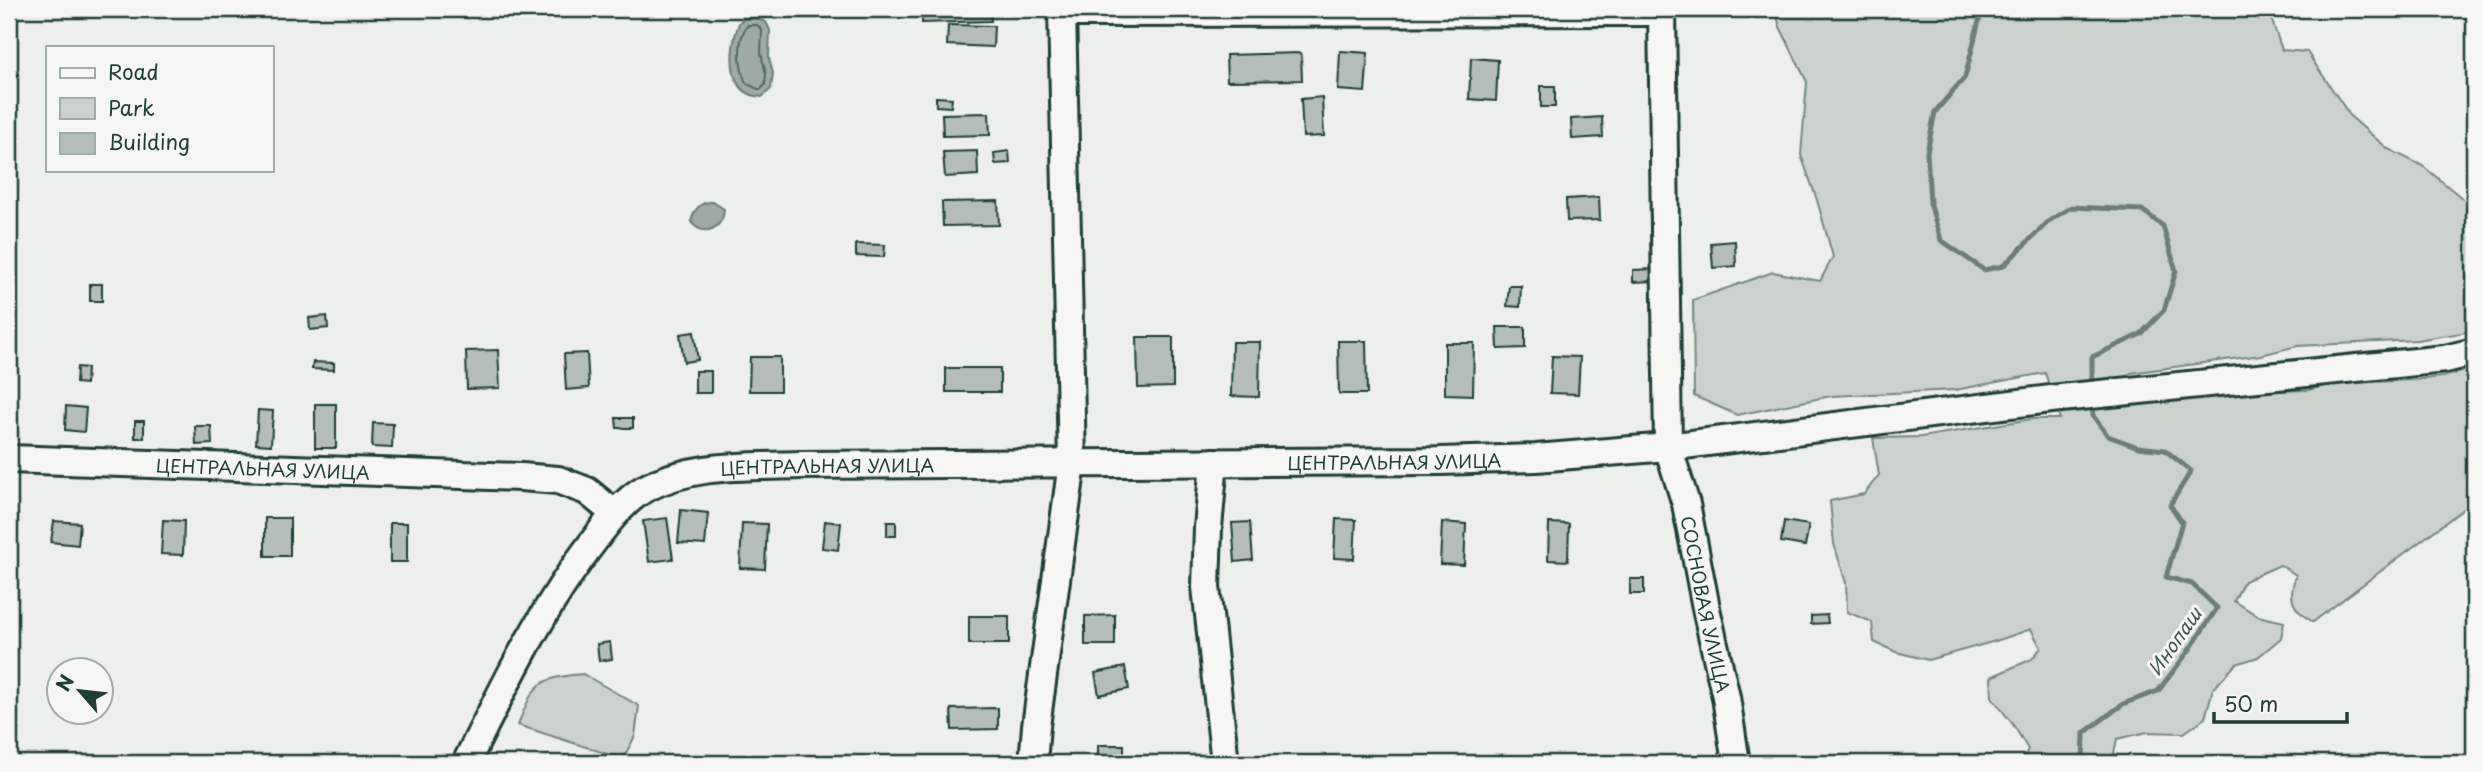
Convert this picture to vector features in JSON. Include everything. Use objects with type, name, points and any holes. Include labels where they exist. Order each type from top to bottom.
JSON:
[{"type":"street","points":[[1033,763],[1072,463],[1062,11],[1662,10]]},
{"type":"street","name":"СОСНОВАЯ УЛИЦА","points":[[1662,10],[1668,447],[1686,504],[1726,697],[1736,763]]},
{"type":"street","name":"ЦЕНТРАЛЬНАЯ УЛИЦА","points":[[9,460],[558,480],[587,491],[614,513],[643,490],[685,473],[715,467],[1536,458],[1668,447],[2051,399],[2445,359],[2474,352]]},
{"type":"street","points":[[1214,462],[1206,587],[1225,763]]},
{"type":"street","points":[[466,763],[500,695],[554,600],[587,548],[614,513]]},
{"type":"green space","points":[[1775,9],[2268,9],[2282,50],[2307,52],[2351,117],[2388,149],[2423,166],[2474,208],[2474,331],[2417,340],[2297,346],[2261,355],[2131,373],[2117,381],[2162,399],[2309,390],[2333,384],[2413,380],[2442,377],[2474,369],[2474,501],[2313,622],[2300,612],[2293,602],[2292,590],[2296,575],[2280,565],[2244,581],[2234,601],[2258,616],[2284,622],[2281,638],[2258,657],[2236,664],[2213,689],[2205,718],[2184,733],[2147,732],[2117,739],[2112,763],[2022,763],[2028,749],[1992,697],[1991,677],[2032,659],[2041,648],[2031,629],[1928,660],[1896,652],[1874,642],[1872,622],[1847,612],[1846,583],[1834,544],[1830,501],[1864,494],[1879,475],[1873,438],[1921,437],[2032,419],[2060,419],[2045,373],[1955,390],[1831,396],[1737,415],[1694,396],[1693,300],[1773,272],[1820,281],[1833,257],[1801,155],[1807,82],[1780,27]]},
{"type":"green space","points":[[583,674],[639,706],[635,736],[623,759],[518,725],[529,700],[540,685],[556,678]]},
{"type":"water","points":[[755,18],[766,22],[770,30],[769,58],[773,73],[771,89],[762,97],[750,94],[742,88],[733,69],[733,45],[739,23],[743,19]]},
{"type":"water","points":[[713,202],[724,209],[720,222],[712,229],[702,230],[696,227],[691,222],[696,210],[701,204]]},
{"type":"building","points":[[922,9],[990,9],[991,21],[922,23]]},
{"type":"building","points":[[948,25],[994,26],[993,47],[947,45]]},
{"type":"building","points":[[1340,51],[1368,53],[1365,92],[1338,90]]},
{"type":"building","points":[[1301,53],[1302,80],[1227,81],[1226,55]]},
{"type":"building","points":[[1471,58],[1498,60],[1496,101],[1469,99]]},
{"type":"building","points":[[1541,86],[1555,86],[1555,107],[1541,107]]},
{"type":"building","points":[[936,97],[952,98],[951,107],[936,106]]},
{"type":"building","points":[[1322,97],[1324,136],[1303,137],[1301,99]]},
{"type":"building","points":[[989,113],[990,135],[943,136],[942,114]]},
{"type":"building","points":[[1602,117],[1603,137],[1572,139],[1571,119]]},
{"type":"building","points":[[977,151],[978,175],[945,177],[943,152]]},
{"type":"building","points":[[1009,151],[1010,163],[995,164],[994,153]]},
{"type":"building","points":[[1599,197],[1600,220],[1567,221],[1566,199]]},
{"type":"building","points":[[998,201],[999,225],[943,226],[942,202]]},
{"type":"building","points":[[1735,241],[1736,266],[1713,268],[1711,243]]},
{"type":"building","points":[[856,244],[885,245],[884,257],[856,256]]},
{"type":"building","points":[[1654,269],[1654,281],[1633,282],[1633,270]]},
{"type":"building","points":[[90,284],[102,284],[102,301],[90,301]]},
{"type":"building","points":[[1509,286],[1521,286],[1520,307],[1507,306]]},
{"type":"building","points":[[327,316],[328,328],[310,330],[309,318]]},
{"type":"building","points":[[1497,327],[1525,327],[1525,348],[1498,349]]},
{"type":"building","points":[[694,332],[698,360],[684,362],[680,334]]},
{"type":"building","points":[[1137,337],[1173,337],[1173,387],[1138,388]]},
{"type":"building","points":[[1338,341],[1366,341],[1367,394],[1339,394]]},
{"type":"building","points":[[1232,342],[1260,342],[1259,397],[1231,396]]},
{"type":"building","points":[[1445,343],[1474,343],[1473,395],[1445,394]]},
{"type":"building","points":[[498,350],[500,388],[467,389],[466,351]]},
{"type":"building","points":[[587,353],[589,388],[566,390],[564,354]]},
{"type":"building","points":[[1552,356],[1580,357],[1578,394],[1550,393]]},
{"type":"building","points":[[750,357],[780,357],[780,391],[749,391]]},
{"type":"building","points":[[313,362],[334,363],[334,370],[312,369]]},
{"type":"building","points":[[77,367],[87,368],[86,384],[76,383]]},
{"type":"building","points":[[946,368],[1000,368],[1000,392],[946,392]]},
{"type":"building","points":[[695,371],[711,371],[711,393],[695,393]]},
{"type":"building","points":[[315,404],[336,404],[336,448],[315,448]]},
{"type":"building","points":[[66,406],[86,408],[84,432],[65,430]]},
{"type":"building","points":[[258,410],[273,411],[271,445],[256,444]]},
{"type":"building","points":[[616,418],[633,418],[633,428],[617,428]]},
{"type":"building","points":[[135,421],[144,421],[144,438],[135,438]]},
{"type":"building","points":[[373,423],[393,424],[392,448],[372,447]]},
{"type":"building","points":[[195,426],[211,426],[212,444],[196,445]]},
{"type":"building","points":[[681,510],[708,513],[705,545],[678,543]]},
{"type":"building","points":[[265,518],[290,518],[290,556],[265,556]]},
{"type":"building","points":[[667,518],[673,559],[649,562],[643,521]]},
{"type":"building","points":[[1336,519],[1356,520],[1354,559],[1334,558]]},
{"type":"building","points":[[163,520],[184,521],[183,555],[161,554]]},
{"type":"building","points":[[54,521],[80,523],[78,545],[51,542]]},
{"type":"building","points":[[825,521],[841,523],[838,550],[822,548]]},
{"type":"building","points":[[1784,521],[1809,525],[1805,546],[1781,542]]},
{"type":"building","points":[[887,522],[896,522],[896,536],[887,536]]},
{"type":"building","points":[[1250,522],[1253,560],[1235,562],[1232,523]]},
{"type":"building","points":[[1442,522],[1466,524],[1464,565],[1440,564]]},
{"type":"building","points":[[390,523],[407,523],[407,562],[390,562]]},
{"type":"building","points":[[742,523],[767,524],[765,569],[740,568]]},
{"type":"building","points":[[1549,523],[1569,524],[1568,561],[1548,560]]},
{"type":"building","points":[[1630,579],[1644,579],[1644,594],[1630,594]]},
{"type":"building","points":[[1115,615],[1115,645],[1085,645],[1085,616]]},
{"type":"building","points":[[1827,615],[1828,623],[1811,624],[1811,616]]},
{"type":"building","points":[[969,616],[1009,616],[1009,644],[969,644]]},
{"type":"building","points":[[610,642],[612,659],[599,661],[597,644]]},
{"type":"building","points":[[1125,667],[1129,689],[1099,695],[1095,673]]},
{"type":"building","points":[[998,708],[998,729],[952,730],[951,709]]},
{"type":"building","points":[[1098,745],[1124,745],[1124,757],[1098,757]]},
{"type":"waterway","name":"Инопаш","points":[[1982,9],[1965,77],[1935,112],[1927,152],[1930,203],[1941,240],[1984,270],[2003,266],[2049,221],[2071,207],[2142,210],[2163,226],[2176,271],[2164,310],[2141,334],[2092,357],[2092,386]]},
{"type":"waterway","name":"Инопаш","points":[[2083,763],[2084,733],[2123,704],[2158,691],[2217,608],[2192,584],[2166,577],[2182,522],[2170,505],[2191,471],[2165,450],[2138,447],[2108,436],[2093,416],[2092,403]]}]
